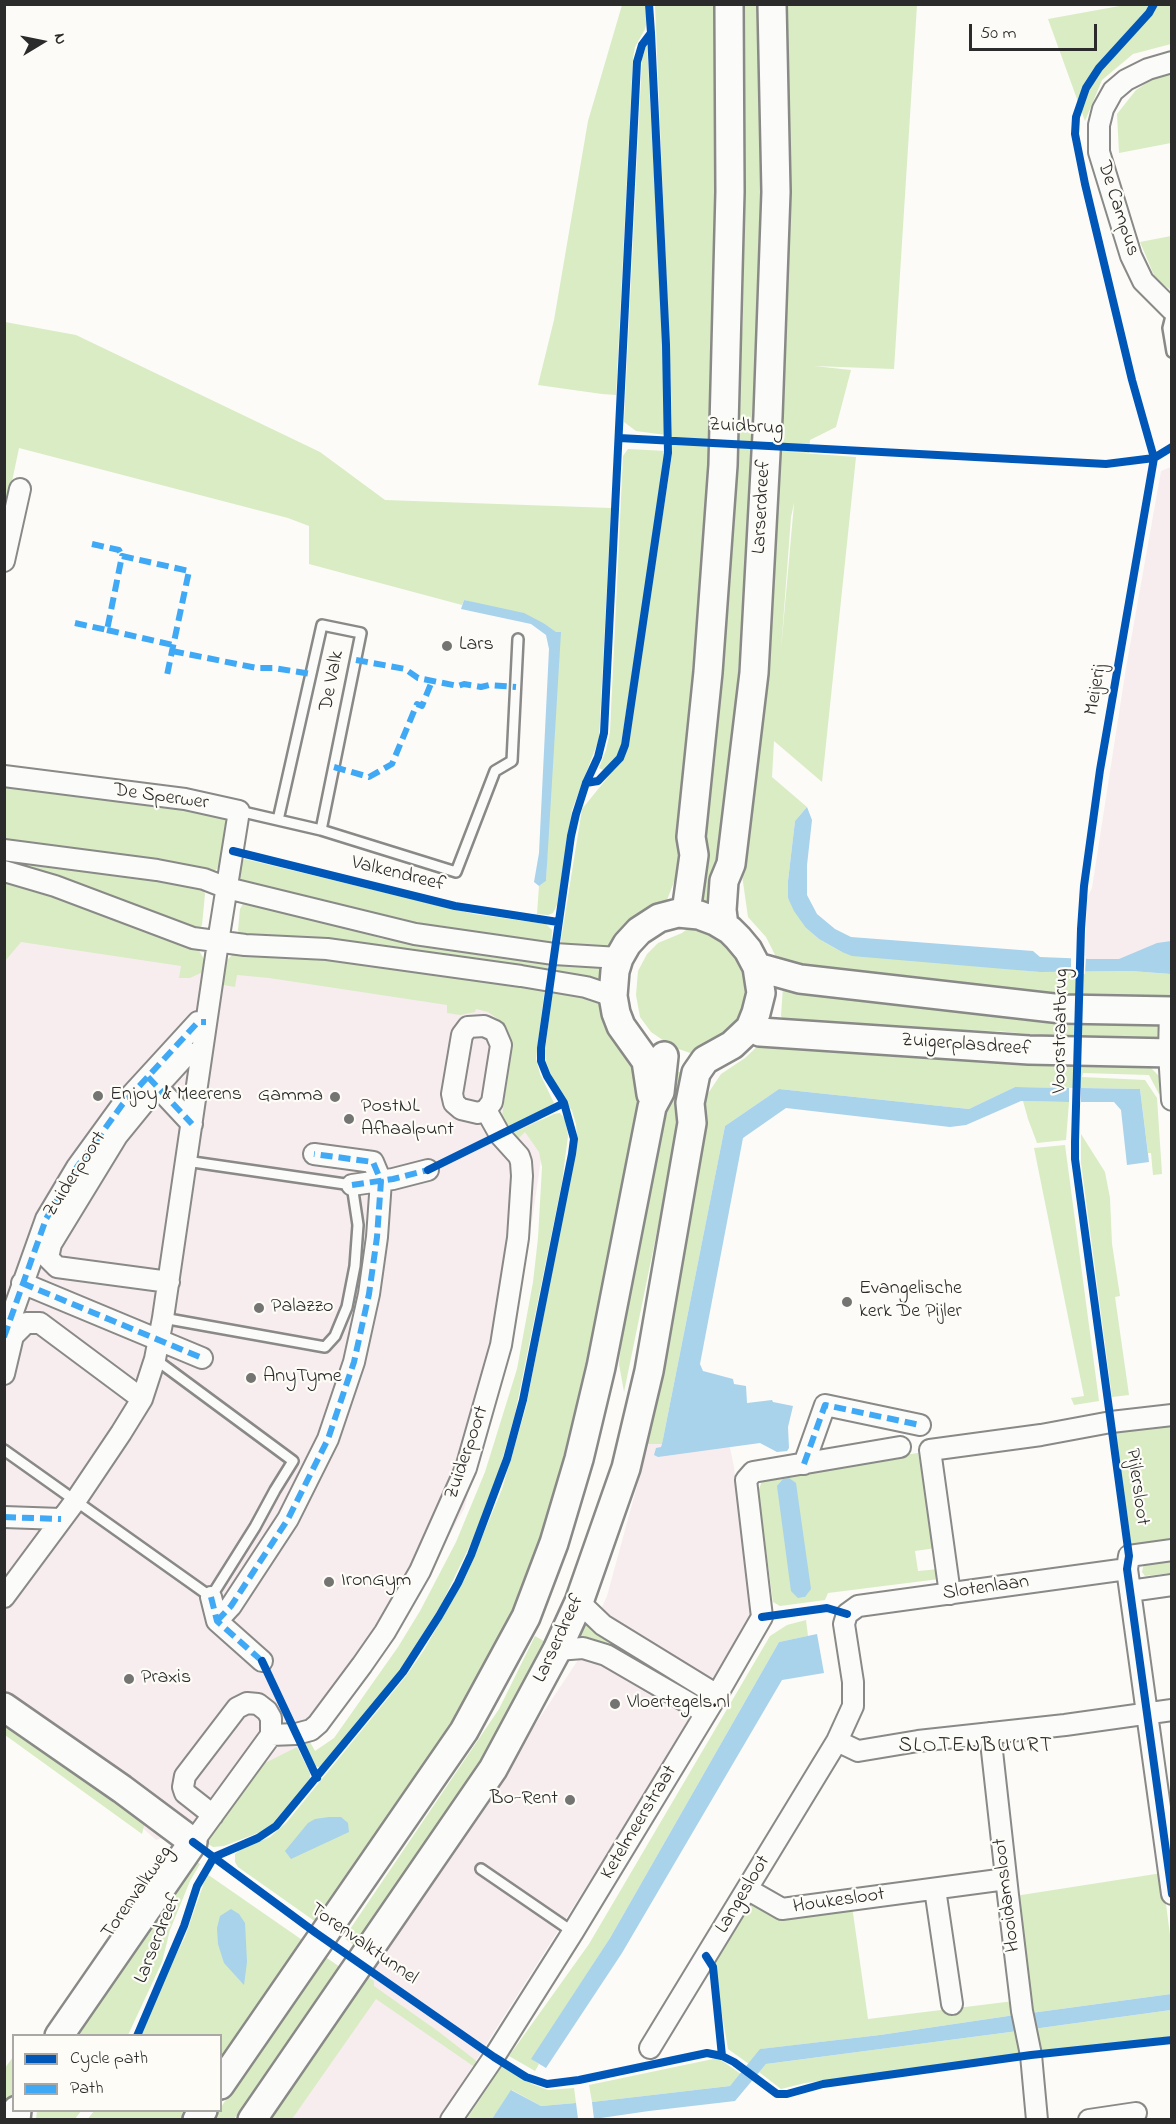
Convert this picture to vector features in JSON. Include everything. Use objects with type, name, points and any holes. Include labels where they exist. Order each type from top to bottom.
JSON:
[{"type":"main road","points":[[619,998],[634,953],[649,937],[675,923],[694,855],[691,837],[708,672],[723,465],[730,192],[729,4]]},
{"type":"main road","name":"Larserdreef","points":[[731,922],[736,883],[731,864],[754,673],[768,416],[776,192],[772,4]]},
{"type":"main road","points":[[706,1067],[705,1060],[732,1045],[750,1028],[761,993],[763,969],[760,949],[731,922],[677,914],[658,918],[639,931],[627,944],[615,971],[619,998],[633,1026],[655,1059],[706,1067],[738,1056],[749,1047],[767,1018],[771,1001],[772,986],[763,969]]},
{"type":"main road","points":[[763,969],[800,979],[1062,1009],[1171,1011]]},
{"type":"main road","name":"Zuigerplasdreef","points":[[760,1032],[1029,1050],[1170,1053]]},
{"type":"main road","name":"Larserdreef","points":[[222,2082],[464,1731],[526,1617],[554,1542],[579,1459],[602,1367],[652,1107],[660,1092],[655,1059]]},
{"type":"main road","name":"Larserdreef","points":[[252,2120],[493,1769],[557,1650],[579,1602],[626,1468],[649,1371],[692,1123],[690,1103],[696,1073],[706,1067]]},
{"type":"main road","name":"Torenvalkweg","points":[[4,1707],[122,1789],[193,1842],[60,2034]]},
{"type":"street","name":"De Campus","points":[[1172,62],[1134,76],[1113,92],[1103,109],[1099,125],[1099,152],[1131,256],[1143,281],[1172,311]]},
{"type":"street","points":[[4,561],[20,489]]},
{"type":"street","name":"De Sperwer","points":[[4,776],[185,800],[239,811]]},
{"type":"street","points":[[4,1597],[76,1500],[142,1399],[155,1359],[160,1339],[239,811]]},
{"type":"street","points":[[4,850],[158,870],[204,879],[227,888],[415,934],[554,954],[619,958]]},
{"type":"street","points":[[4,871],[55,886],[193,938],[218,942],[339,950],[586,987],[619,998]]},
{"type":"street","points":[[1171,1011],[1172,1100]]},
{"type":"street","name":"Zuiderpoort","points":[[168,1282],[57,1267],[48,1258],[51,1244],[152,1082],[198,1022],[206,1022]]},
{"type":"street","name":"Zuiderpoort","points":[[4,1337],[46,1219],[77,1167],[122,1105],[188,1053],[201,1056]]},
{"type":"street","points":[[152,1082],[192,1124]]},
{"type":"street","name":"Zuiderpoort","points":[[271,1735],[296,1734],[311,1730],[318,1724],[362,1665],[420,1571],[466,1468],[501,1345],[518,1238],[522,1182],[519,1156],[500,1136],[486,1110]]},
{"type":"street","points":[[217,1621],[231,1606],[288,1519],[328,1439],[354,1362],[369,1294],[377,1237],[381,1181],[373,1162],[314,1154]]},
{"type":"street","points":[[352,1185],[428,1170]]},
{"type":"street","points":[[22,1283],[202,1358]]},
{"type":"street","points":[[4,1374],[13,1336],[26,1323],[40,1323],[142,1399]]},
{"type":"street","points":[[900,1447],[804,1464],[825,1406],[920,1425]]},
{"type":"street","name":"Pijlersloot","points":[[950,1594],[930,1450],[1041,1435],[1111,1422],[1172,1415]]},
{"type":"street","name":"Ketelmeerstraat","points":[[451,2120],[573,1932],[762,1617],[746,1480],[753,1472],[804,1464]]},
{"type":"street","points":[[4,1517],[62,1519]]},
{"type":"street","points":[[1172,1550],[1129,1556],[1127,1569],[1172,1894]]},
{"type":"street","name":"Slotenlaan","points":[[847,1614],[858,1606],[1127,1569]]},
{"type":"street","points":[[1130,1591],[1172,1584]]},
{"type":"street","points":[[211,1597],[217,1621],[262,1661]]},
{"type":"street","points":[[579,1602],[603,1625],[717,1695]]},
{"type":"street","name":"Langesloot","points":[[650,2048],[837,1741],[853,1706],[853,1682],[844,1624],[847,1614]]},
{"type":"street","points":[[557,1650],[583,1648],[606,1655],[706,1713]]},
{"type":"street","points":[[193,1842],[213,1815],[271,1735],[272,1718],[258,1704],[247,1703],[237,1708],[185,1776],[183,1787],[185,1793],[213,1815]]},
{"type":"street","points":[[837,1741],[858,1750],[1172,1710]]},
{"type":"street","name":"Hooidamsloot","points":[[990,1733],[1022,2011],[1031,2055],[1038,2120]]},
{"type":"street","name":"Houkesloot","points":[[747,1889],[782,1909],[1006,1879]]},
{"type":"street","points":[[935,1889],[952,2004]]},
{"type":"street","points":[[1089,2120],[1136,2113]]},
{"type":"lane","points":[[1172,311],[1168,328],[1172,352]]},
{"type":"lane","name":"De Valk","points":[[278,820],[322,625],[361,633],[321,830]]},
{"type":"lane","points":[[239,811],[321,830],[456,872],[495,771],[512,761],[518,639]]},
{"type":"lane","points":[[163,1318],[325,1347],[335,1336],[347,1307],[355,1266],[358,1225],[352,1185],[186,1161]]},
{"type":"lane","points":[[4,1450],[211,1597],[293,1461],[155,1359]]},
{"type":"lane","points":[[481,1869],[573,1932]]},
{"type":"shaded area","points":[[1171,467],[1171,947],[1116,961],[1085,964],[1087,898],[1092,888],[1126,668],[1161,471]]},
{"type":"shaded area","name":"Palazzo","points":[[32,918],[186,957],[500,995],[528,1060],[543,1145],[530,1235],[498,1380],[464,1509],[420,1587],[330,1725],[231,1813],[156,1840],[137,1823],[5,1728],[5,946]]},
{"type":"shaded area","points":[[728,1438],[734,1467],[751,1616],[680,1738],[439,2119],[273,2120],[578,1660],[607,1596],[649,1442]]},
{"type":"green space","points":[[622,5],[646,5],[647,21],[635,47],[633,58],[616,395],[538,385],[554,320],[588,121]]},
{"type":"green space","points":[[655,5],[717,5],[713,450],[688,774],[677,874],[667,900],[618,943],[605,949],[560,946],[582,809],[625,756],[672,455]]},
{"type":"green space","points":[[741,5],[761,5],[766,144],[756,415],[734,730],[714,911],[694,906],[714,709],[723,651],[743,318],[744,188]]},
{"type":"green space","points":[[779,5],[917,5],[894,369],[814,366],[851,370],[836,427],[810,440],[809,453],[788,452],[856,457],[822,782],[774,741],[772,777],[807,807],[795,821],[788,898],[806,928],[819,939],[842,952],[1040,972],[1131,971],[1171,974],[1171,1000],[1072,998],[809,970],[776,957],[766,937],[748,917],[742,875],[754,737]],"holes":[[[794,503],[781,650],[791,517]]]},
{"type":"green space","points":[[1125,5],[1171,5],[1171,44],[1133,54],[1102,80],[1085,121],[1048,19]]},
{"type":"green space","points":[[647,44],[666,435],[636,431],[624,422],[642,58]]},
{"type":"green space","points":[[1171,74],[1171,143],[1119,153],[1117,114],[1136,90],[1154,78]]},
{"type":"green space","points":[[1172,236],[1171,290],[1156,280],[1140,242]]},
{"type":"green space","points":[[5,322],[76,335],[320,452],[385,500],[611,508],[599,739],[572,810],[557,905],[553,913],[537,914],[539,886],[546,881],[557,633],[545,624],[464,600],[462,605],[309,564],[309,526],[288,518],[19,448],[5,515]]},
{"type":"green space","points":[[628,449],[666,451],[621,745],[617,756],[605,771],[599,768],[610,732],[623,456]]},
{"type":"green space","points":[[4,784],[219,813],[225,817],[229,826],[220,864],[210,873],[5,845]]},
{"type":"green space","points":[[4,855],[202,886],[205,894],[202,925],[198,931],[5,863]]},
{"type":"green space","points":[[245,859],[474,914],[546,924],[552,930],[551,946],[445,933],[252,884],[238,878],[239,862]]},
{"type":"green space","points":[[5,878],[196,945],[205,961],[205,971],[190,978],[179,978],[181,966],[21,942],[5,961]]},
{"type":"green space","points":[[244,902],[305,916],[383,939],[439,943],[549,959],[547,974],[240,936],[238,930],[240,909]]},
{"type":"green space","points":[[690,927],[710,930],[735,952],[747,974],[748,1000],[735,1028],[693,1054],[673,1047],[651,1032],[640,1017],[636,995],[638,971],[647,954],[658,943]]},
{"type":"green space","points":[[288,950],[545,986],[536,1059],[540,1074],[554,1103],[505,1129],[502,1116],[511,1045],[502,1022],[488,1012],[476,1009],[475,1012],[460,1015],[447,1013],[447,1005],[269,978],[237,975],[235,987],[224,985],[221,982],[224,963],[233,954]]},
{"type":"green space","points":[[557,960],[612,964],[608,986],[555,976]]},
{"type":"green space","points":[[783,987],[1171,1018],[1171,1038],[1071,1038],[997,1031],[929,1030],[783,1020],[781,1016]]},
{"type":"green space","points":[[553,988],[594,997],[602,1004],[644,1081],[566,1481],[493,1665],[367,1848],[323,1927],[238,1867],[235,1854],[241,1849],[270,1837],[286,1823],[406,1676],[424,1650],[466,1576],[502,1489],[526,1407],[577,1142],[576,1124],[572,1111],[555,1085],[546,1062],[545,1050]]},
{"type":"green space","points":[[760,1044],[1148,1065],[1160,1077],[1163,1094],[1159,1094],[1149,1075],[1083,1073],[1082,1077],[1145,1080],[1157,1098],[1162,1174],[1153,1175],[1140,1089],[1015,1087],[969,1109],[779,1089],[725,1126],[662,1444],[637,1444],[707,1095],[721,1074],[745,1058]]},
{"type":"green space","points":[[670,1069],[689,1075],[624,1392],[619,1364],[623,1328]]},
{"type":"green space","points":[[1023,1101],[1069,1102],[1066,1140],[1037,1143]]},
{"type":"green space","points":[[560,1113],[565,1119],[568,1136],[562,1182],[515,1414],[497,1478],[473,1539],[442,1603],[400,1670],[321,1767],[315,1766],[305,1744],[310,1742],[315,1751],[334,1738],[398,1647],[420,1611],[456,1542],[485,1472],[517,1369],[533,1282],[538,1238],[542,1167],[539,1152],[525,1132],[517,1140],[511,1134]]},
{"type":"green space","points":[[1081,1134],[1105,1172],[1110,1198],[1112,1244],[1120,1296],[1115,1297],[1129,1395],[1112,1397],[1081,1163]]},
{"type":"green space","points":[[1065,1145],[1099,1401],[1074,1405],[1071,1398],[1084,1396],[1034,1148]]},
{"type":"green space","points":[[1171,1424],[1171,1544],[1130,1550],[1113,1431]]},
{"type":"green space","points":[[918,1453],[920,1462],[924,1462],[936,1548],[915,1551],[918,1571],[939,1569],[939,1579],[828,1593],[825,1600],[780,1606],[773,1602],[758,1492],[762,1481],[770,1475],[898,1459],[904,1455]]},
{"type":"green space","points":[[1171,1558],[1171,1573],[1145,1576],[1142,1572],[1144,1563]]},
{"type":"green space","points":[[585,1615],[683,1685],[676,1688],[591,1640],[577,1637]]},
{"type":"green space","points":[[806,1620],[808,1636],[779,1642],[610,1938],[532,2059],[539,2064],[535,2071],[509,2056],[589,1944],[770,1636],[787,1625]]},
{"type":"green space","points":[[535,1636],[547,1643],[537,1680],[359,1949],[344,1938],[499,1709]]},
{"type":"green space","points":[[5,1717],[146,1818],[142,1834],[5,1735]]},
{"type":"green space","points":[[297,1747],[310,1773],[310,1780],[273,1823],[263,1831],[224,1846],[213,1847],[205,1842],[261,1765]]},
{"type":"green space","points":[[191,1858],[200,1864],[190,1881],[170,1930],[162,1962],[128,2034],[79,2034],[161,1911]]},
{"type":"green space","points":[[1162,1873],[1171,1943],[1171,1994],[1031,2013],[1015,1896]]},
{"type":"green space","points":[[207,1874],[308,1944],[222,2067],[222,2034],[139,2034],[146,2013],[185,1937]]},
{"type":"green space","points":[[747,1902],[752,1902],[774,1917],[852,1906],[868,2019],[1014,2001],[1015,2015],[880,2035],[761,2049],[749,2064],[728,2049],[712,1957]]},
{"type":"green space","points":[[324,1956],[340,1967],[234,2119],[212,2120],[217,2112],[222,2112],[222,2106]]},
{"type":"green space","points":[[360,1972],[374,1981],[374,1986],[479,2063],[476,2068],[376,1999],[292,2119],[260,2120]]},
{"type":"green space","points":[[1171,2010],[1171,2036],[1036,2054],[1033,2029]]},
{"type":"green space","points":[[1018,2031],[1022,2056],[805,2083],[781,2089],[759,2072],[766,2064]]},
{"type":"green space","points":[[12,2058],[12,2097],[5,2120],[5,2068]]},
{"type":"green space","points":[[718,2058],[741,2074],[730,2086],[592,2102],[589,2085]]},
{"type":"green space","points":[[502,2066],[532,2084],[548,2090],[574,2088],[576,2103],[541,2106],[512,2090],[492,2119],[466,2120]]},
{"type":"green space","points":[[37,2112],[80,2112],[75,2119],[36,2119]]},
{"type":"green space","points":[[93,2112],[190,2112],[185,2119],[87,2120]]},
{"type":"water","points":[[464,600],[524,613],[556,632],[561,632],[546,881],[539,886],[534,882],[539,853],[549,649],[546,635],[531,624],[461,609]]},
{"type":"water","points":[[807,807],[812,820],[807,865],[807,895],[817,914],[835,929],[851,937],[1033,951],[1040,957],[1090,959],[1119,959],[1157,943],[1171,941],[1171,974],[1131,971],[1040,972],[852,956],[842,952],[819,939],[806,928],[788,898],[795,821]]},
{"type":"water","points":[[1015,1087],[1069,1088],[1069,1102],[1021,1101],[966,1125],[950,1127],[786,1108],[743,1138],[700,1364],[703,1371],[733,1379],[734,1384],[746,1386],[747,1403],[772,1400],[793,1406],[788,1427],[789,1448],[787,1451],[777,1452],[760,1443],[658,1457],[654,1455],[656,1448],[661,1447],[662,1444],[725,1126],[779,1089],[969,1109]]},
{"type":"water","points":[[1081,1088],[1140,1089],[1149,1162],[1127,1165],[1121,1110],[1114,1102],[1081,1102]]},
{"type":"water","points":[[789,1478],[796,1483],[811,1589],[805,1597],[798,1598],[791,1591],[777,1486],[783,1479]]},
{"type":"water","points":[[817,1634],[824,1673],[782,1680],[622,1953],[546,2068],[531,2059],[610,1938],[779,1642]]},
{"type":"water","points":[[341,1817],[348,1823],[349,1832],[291,1859],[285,1851],[308,1823],[315,1819]]},
{"type":"water","points":[[231,1909],[239,1914],[245,1923],[247,1962],[244,1985],[224,1963],[218,1944],[217,1928],[220,1916]]},
{"type":"water","points":[[1171,1994],[1171,2010],[1033,2029],[1031,2013]]},
{"type":"water","points":[[1015,2015],[1018,2031],[766,2064],[735,2101],[594,2119],[592,2102],[730,2086],[760,2049],[880,2035]]},
{"type":"water","points":[[511,2090],[541,2106],[576,2103],[578,2119],[492,2119]]},
{"type":"pier","points":[[1071,955],[1086,956],[1085,974],[1071,974]]},
{"type":"marked path","points":[[92,544],[119,550],[122,556]]},
{"type":"marked path","points":[[75,623],[107,630],[122,556],[189,571],[167,675]]},
{"type":"marked path","points":[[107,630],[173,645]]},
{"type":"marked path","points":[[172,651],[257,668],[274,668],[311,674]]},
{"type":"marked path","points":[[356,660],[405,669],[418,678],[458,686],[464,684],[481,687],[489,685],[516,687]]},
{"type":"marked path","points":[[334,767],[369,777],[392,764],[417,704],[422,706],[432,681]]},
{"type":"marked path","points":[[4,1337],[46,1219],[77,1167],[122,1105],[198,1022],[206,1022]]},
{"type":"marked path","points":[[148,1077],[192,1124]]},
{"type":"marked path","points":[[217,1621],[231,1606],[288,1519],[328,1439],[354,1362],[369,1294],[377,1237],[381,1181],[373,1162],[314,1154]]},
{"type":"marked path","points":[[352,1185],[393,1179],[428,1170]]},
{"type":"marked path","points":[[22,1283],[202,1358]]},
{"type":"marked path","points":[[804,1464],[825,1405],[920,1425]]},
{"type":"marked path","points":[[4,1517],[61,1519]]},
{"type":"marked path","points":[[211,1597],[217,1621],[262,1661]]},
{"type":"cycle path","points":[[214,1857],[258,1838],[276,1826],[403,1672],[439,1616],[471,1555],[507,1459],[523,1400],[574,1139],[564,1103],[547,1076],[541,1061],[541,1048],[571,836],[576,814],[586,783],[598,757],[604,733],[637,62],[642,45],[651,33],[649,4]]},
{"type":"cycle path","name":"Meijerij","points":[[1154,4],[1149,13],[1099,68],[1086,88],[1076,117],[1075,134],[1085,184],[1132,380],[1154,458],[1100,770],[1084,886],[1075,1159],[1129,1556],[1127,1569],[1172,1894]]},
{"type":"cycle path","points":[[586,783],[598,781],[620,758],[625,745],[668,453],[666,345],[651,33]]},
{"type":"cycle path","name":"Zuidbrug","points":[[619,438],[1106,464],[1154,458],[1172,447]]},
{"type":"cycle path","name":"Valkendreef","points":[[233,851],[455,906],[558,922]]},
{"type":"cycle path","points":[[428,1170],[564,1103]]},
{"type":"cycle path","points":[[762,1617],[827,1608],[847,1614]]},
{"type":"cycle path","points":[[262,1661],[317,1778]]},
{"type":"cycle path","name":"Torenvalktunnel","points":[[193,1842],[316,1933],[494,2057],[526,2077],[547,2084],[579,2080],[707,2053],[722,2056],[734,2062],[777,2094],[787,2094],[823,2084],[1031,2055],[1172,2040]]},
{"type":"cycle path","points":[[138,2034],[184,1926],[197,1886],[214,1857]]},
{"type":"cycle path","points":[[706,1956],[713,1967],[722,2056]]},
{"type":"place","name":"Lars","points":[[447,646]]},
{"type":"place","name":"Enjoy & Meerens","points":[[98,1096]]},
{"type":"place","name":"Gamma","points":[[335,1097]]},
{"type":"place","name":"PostNL Afhaalpunt","points":[[349,1119]]},
{"type":"place","name":"Evangelische kerk De Pijler","points":[[847,1302]]},
{"type":"place","name":"Palazzo","points":[[259,1308]]},
{"type":"place","name":"AnyTyme","points":[[251,1378]]},
{"type":"place","name":"IronGym","points":[[329,1582]]},
{"type":"place","name":"Praxis","points":[[129,1679]]},
{"type":"place","name":"Vloertegels.nl","points":[[615,1704]]},
{"type":"place","name":"Bo-Rent","points":[[570,1800]]},
{"type":"district","name":"SLOTENBUURT","points":[[976,1748]]}]
